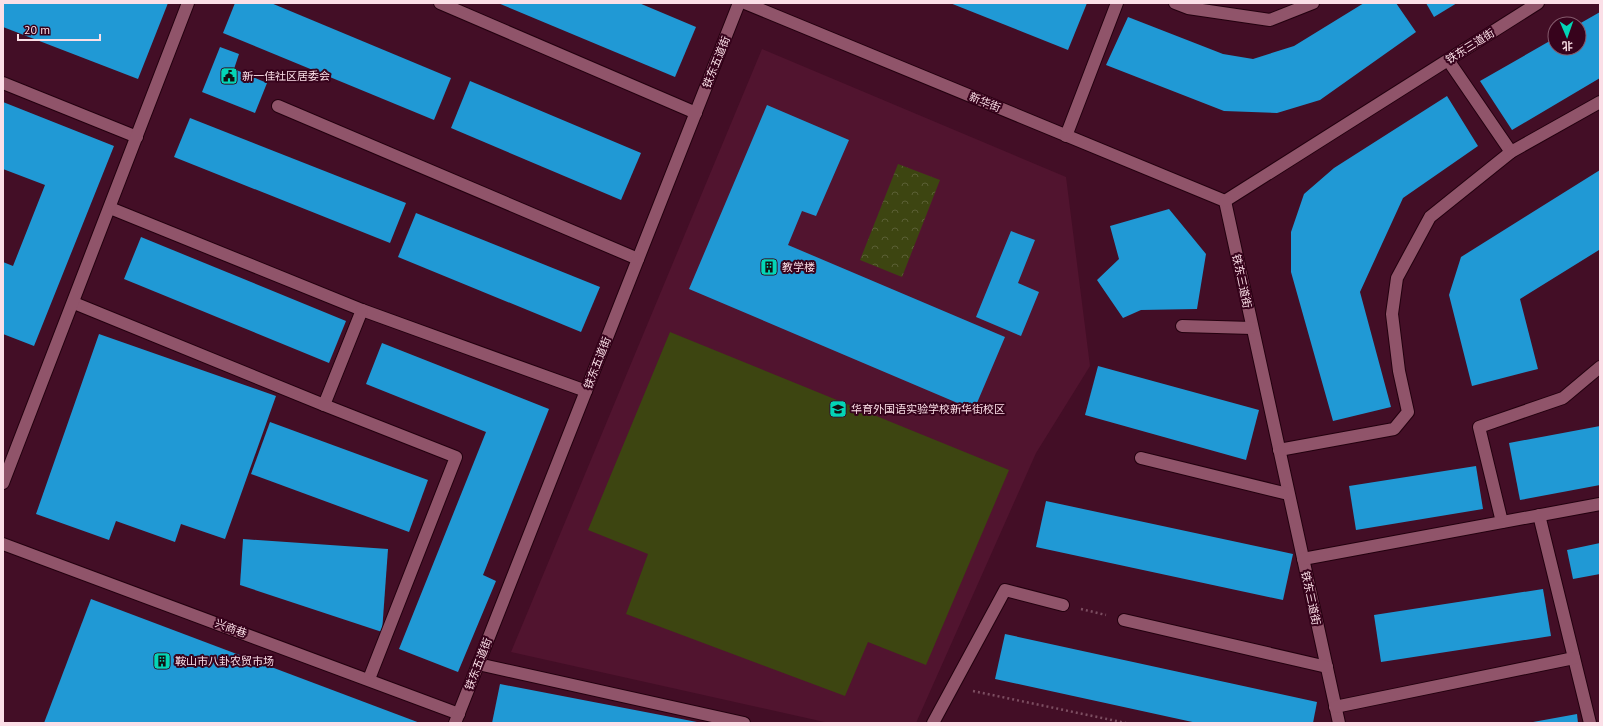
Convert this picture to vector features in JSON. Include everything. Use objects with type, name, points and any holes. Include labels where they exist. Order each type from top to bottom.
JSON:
[{"type":"street","points":[[3,483],[74,303],[188,3]]},
{"type":"street","points":[[440,3],[696,113]]},
{"type":"street","name":"铁东五道街","points":[[457,718],[739,3]]},
{"type":"street","name":"新华街","points":[[745,3],[1225,201]]},
{"type":"street","points":[[1066,136],[1116,3]]},
{"type":"street","points":[[1175,3],[1188,8],[1270,20],[1313,3]]},
{"type":"street","name":"铁东三道街","points":[[1339,723],[1225,201],[1538,3]]},
{"type":"street","points":[[1448,60],[1511,152]]},
{"type":"street","points":[[3,83],[137,137]]},
{"type":"street","points":[[1279,450],[1394,430],[1408,412],[1399,371],[1392,314],[1397,278],[1430,217],[1511,152],[1600,102]]},
{"type":"street","points":[[278,106],[638,259]]},
{"type":"street","points":[[110,208],[362,310],[586,391]]},
{"type":"street","points":[[74,303],[456,457],[369,679]]},
{"type":"street","points":[[324,405],[362,310]]},
{"type":"street","points":[[1182,326],[1252,328]]},
{"type":"street","points":[[1502,522],[1479,427],[1562,398],[1600,367]]},
{"type":"street","points":[[1141,458],[1288,494]]},
{"type":"street","points":[[1303,559],[1600,504]]},
{"type":"street","points":[[1539,515],[1590,723]]},
{"type":"street","name":"兴商巷","points":[[3,544],[369,679],[457,718]]},
{"type":"street","points":[[933,723],[1005,590],[1063,605]]},
{"type":"street","points":[[1124,620],[1327,667]]},
{"type":"street","points":[[1335,707],[1574,658]]},
{"type":"street","points":[[478,664],[744,723]]},
{"type":"path","points":[[1063,605],[1124,620]]},
{"type":"path","points":[[953,687],[1126,723]]},
{"type":"shaded area","name":"华育外国语实验学校新华街校区","points":[[762,49],[1066,177],[1090,366],[1036,453],[916,723],[829,723],[511,652]]},
{"type":"green space","points":[[898,164],[940,180],[902,277],[860,260]]},
{"type":"green space","points":[[670,332],[1009,470],[926,665],[868,642],[845,696],[626,614],[648,554],[588,530]]},
{"type":"building","points":[[3,3],[168,3],[138,79],[3,27]]},
{"type":"building","points":[[235,3],[271,3],[451,78],[434,120],[223,33]]},
{"type":"building","points":[[498,3],[639,3],[696,27],[675,77]]},
{"type":"building","points":[[950,3],[1087,3],[1068,50]]},
{"type":"building","points":[[1364,3],[1396,3],[1416,32],[1320,100],[1277,113],[1224,111],[1106,65],[1128,17],[1223,54],[1253,59],[1294,46]]},
{"type":"building","points":[[1426,3],[1457,3],[1434,17]]},
{"type":"building","points":[[1600,12],[1600,78],[1512,130],[1480,81],[1547,43],[1547,56],[1587,56],[1587,19]]},
{"type":"building","name":"新一佳社区居委会","points":[[220,47],[239,54],[234,69],[267,83],[255,113],[202,92]]},
{"type":"building","points":[[470,81],[641,153],[621,200],[451,128]]},
{"type":"building","points":[[1447,96],[1478,146],[1403,198],[1360,292],[1391,407],[1333,421],[1291,272],[1291,232],[1304,194],[1334,168]]},
{"type":"building","points":[[3,102],[114,146],[34,346],[3,334],[3,262],[13,266],[45,185],[3,169]]},
{"type":"building","name":"教学楼","points":[[767,105],[849,140],[816,216],[802,211],[788,245],[1005,337],[974,410],[689,289]]},
{"type":"building","points":[[190,118],[406,203],[390,243],[174,157]]},
{"type":"building","points":[[1600,170],[1600,251],[1599,250],[1520,299],[1538,369],[1472,386],[1449,295],[1461,257]]},
{"type":"building","points":[[1169,209],[1206,254],[1197,309],[1141,310],[1123,318],[1097,280],[1119,259],[1110,226]]},
{"type":"building","points":[[416,213],[600,287],[581,332],[398,257]]},
{"type":"building","points":[[1011,231],[1035,240],[1018,283],[1039,292],[1021,336],[976,317]]},
{"type":"building","points":[[141,237],[346,321],[329,363],[124,279]]},
{"type":"building","points":[[99,334],[276,396],[225,539],[181,524],[175,542],[116,521],[109,540],[36,514]]},
{"type":"building","points":[[382,343],[549,409],[483,575],[496,581],[458,672],[399,649],[486,432],[366,384]]},
{"type":"building","points":[[1098,366],[1259,410],[1246,460],[1085,415]]},
{"type":"building","points":[[270,422],[428,480],[409,532],[251,474]]},
{"type":"building","points":[[1600,426],[1600,485],[1520,500],[1509,443]]},
{"type":"building","points":[[1476,466],[1483,509],[1356,530],[1349,486]]},
{"type":"building","points":[[1046,501],[1293,554],[1283,600],[1036,547]]},
{"type":"building","points":[[243,539],[388,549],[382,632],[240,585]]},
{"type":"building","points":[[1600,543],[1600,574],[1573,579],[1567,550]]},
{"type":"building","points":[[1543,589],[1551,636],[1381,662],[1374,615]]},
{"type":"building","name":"鞍山市八卦农贸市场","points":[[91,599],[420,723],[44,723]]},
{"type":"building","points":[[1005,634],[1317,702],[1313,723],[1197,723],[995,679]]},
{"type":"building","points":[[500,684],[697,722],[697,723],[492,723]]},
{"type":"building","points":[[1577,714],[1578,723],[1533,723],[1533,722]]},
{"type":"place","name":"新一佳社区居委会","points":[[229,76]]},
{"type":"place","name":"教学楼","points":[[769,267]]},
{"type":"place","name":"华育外国语实验学校新华街校区","points":[[838,409]]},
{"type":"place","name":"鞍山市八卦农贸市场","points":[[162,661]]}]
